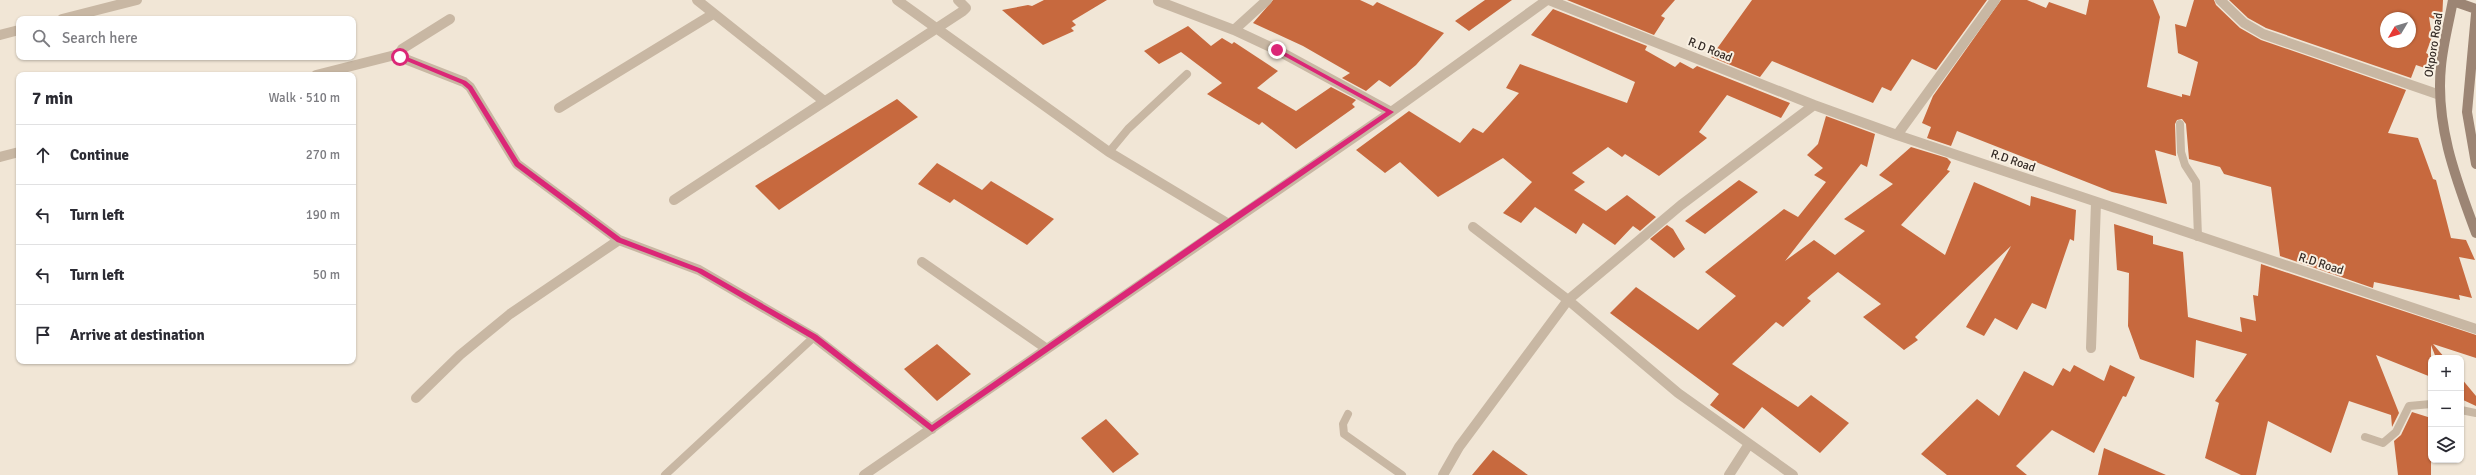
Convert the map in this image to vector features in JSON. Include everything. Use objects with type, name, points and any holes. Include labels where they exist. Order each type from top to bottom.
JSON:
[{"type":"main road","name":"Okporo Road","points":[[2453,0],[2440,75],[2440,116],[2448,153],[2476,233]]},
{"type":"main road","points":[[2453,0],[2476,9]]},
{"type":"main road","points":[[2476,14],[2472,93],[2468,125],[2476,164]]},
{"type":"street","points":[[74,16],[137,0]]},
{"type":"street","points":[[697,0],[824,101]]},
{"type":"street","points":[[897,0],[1109,152],[1227,222]]},
{"type":"street","points":[[674,200],[963,11],[966,8],[965,5],[958,0]]},
{"type":"street","points":[[1234,30],[1267,0]]},
{"type":"street","points":[[864,475],[1047,350],[1227,222],[1391,112],[1548,0]]},
{"type":"street","name":"R.D Road","points":[[1548,0],[1563,3],[1814,105],[1898,135],[2476,330]]},
{"type":"street","points":[[1898,135],[1995,0]]},
{"type":"street","points":[[2220,0],[2244,23],[2263,34],[2440,95]]},
{"type":"street","points":[[1158,1],[1234,30],[1302,62],[1391,112]]},
{"type":"street","points":[[559,108],[713,14]]},
{"type":"street","points":[[328,72],[399,54],[402,49],[450,19]]},
{"type":"street","points":[[0,35],[16,31]]},
{"type":"street","points":[[399,54],[400,57],[464,82],[470,87],[517,164],[619,240],[699,270],[814,337],[932,429]]},
{"type":"street","points":[[1443,475],[1459,447],[1568,300],[1681,205],[1814,105]]},
{"type":"street","points":[[0,157],[16,153]]},
{"type":"street","points":[[2091,348],[2096,202]]},
{"type":"street","points":[[1473,227],[1568,300],[1643,366],[1793,475]]},
{"type":"street","points":[[416,398],[460,355],[510,314],[619,240]]},
{"type":"street","points":[[922,262],[1047,350]]},
{"type":"street","points":[[1729,475],[1749,444]]},
{"type":"lane","points":[[1109,152],[1128,129],[1187,74]]},
{"type":"lane","points":[[2180,124],[2184,165],[2196,182],[2198,198],[2198,236]]},
{"type":"lane","points":[[665,475],[814,337]]},
{"type":"lane","points":[[2365,437],[2383,443],[2396,432],[2409,406],[2428,404]]},
{"type":"lane","points":[[2464,411],[2476,413]]},
{"type":"lane","points":[[1348,414],[1343,424],[1344,434],[1402,475]]},
{"type":"building","points":[[1044,0],[1107,0],[1072,21],[1076,25],[1071,28],[1074,31],[1043,45],[1002,10],[1028,5],[1032,6]]},
{"type":"building","points":[[1273,0],[1360,0],[1373,6],[1377,2],[1444,33],[1416,65],[1390,87],[1379,80],[1366,91],[1342,78],[1350,73],[1303,46],[1253,23]]},
{"type":"building","points":[[1485,0],[1512,0],[1469,31],[1455,21]]},
{"type":"building","points":[[1567,0],[1675,0],[1661,16],[1665,18],[1654,35]]},
{"type":"building","points":[[1752,0],[1987,0],[1936,70],[1912,59],[1891,91],[1882,87],[1873,103],[1772,61],[1760,77],[1711,57]]},
{"type":"building","points":[[2001,0],[2027,0],[2046,8],[2049,2],[2086,15],[2089,0],[2153,0],[2160,17],[2147,87],[2182,97],[2182,94],[2190,96],[2198,62],[2178,53],[2175,24],[2186,27],[2194,0],[2214,0],[2216,5],[2240,28],[2261,40],[2406,90],[2388,133],[2418,138],[2433,179],[2436,180],[2451,238],[2466,240],[2475,260],[2459,257],[2472,298],[2459,295],[2460,300],[2374,282],[2373,288],[2280,256],[2271,187],[2224,174],[2220,167],[2189,159],[2186,124],[2182,119],[2177,120],[2175,124],[2176,156],[2155,150],[2167,204],[2112,192],[1957,131],[1951,146],[1927,138],[1931,127],[1922,123],[1933,96]]},
{"type":"building","points":[[2229,0],[2443,0],[2442,22],[2429,17],[2432,37],[2426,53],[2435,58],[2434,71],[2416,65],[2411,78],[2266,28],[2248,18]]},
{"type":"building","points":[[1553,9],[1647,46],[1645,50],[1675,67],[1680,62],[1693,69],[1697,66],[1790,103],[1781,118],[1727,95],[1699,132],[1707,138],[1659,176],[1625,154],[1622,157],[1608,147],[1572,173],[1585,182],[1574,190],[1606,211],[1627,195],[1656,217],[1640,231],[1633,226],[1615,245],[1583,223],[1576,234],[1535,207],[1521,223],[1503,213],[1532,182],[1503,158],[1438,197],[1400,162],[1385,173],[1356,150],[1409,111],[1460,143],[1473,128],[1483,133],[1519,93],[1506,88],[1520,64],[1627,103],[1635,82],[1531,35]]},
{"type":"building","points":[[1188,26],[1211,46],[1222,38],[1232,44],[1234,42],[1278,71],[1257,88],[1296,111],[1331,87],[1356,100],[1352,104],[1355,107],[1296,149],[1262,122],[1259,125],[1207,94],[1222,83],[1181,52],[1159,64],[1144,51]]},
{"type":"building","points":[[897,99],[918,117],[779,210],[755,186]]},
{"type":"building","points":[[1826,116],[1875,134],[1867,167],[1861,164],[1785,261],[1814,240],[1835,255],[1865,231],[1844,219],[1893,184],[1879,175],[1911,147],[1947,158],[1951,162],[1947,170],[1950,171],[1901,225],[1945,255],[1974,182],[2030,206],[2031,196],[2076,210],[2074,241],[2070,239],[2046,309],[2032,303],[2017,330],[1995,318],[1984,336],[1966,327],[2011,246],[1915,337],[1918,340],[1904,350],[1863,317],[1881,304],[1838,272],[1807,298],[1811,301],[1783,327],[1776,322],[1732,364],[1798,407],[1811,395],[1849,423],[1820,453],[1762,407],[1744,429],[1710,405],[1719,394],[1610,313],[1636,287],[1698,330],[1736,296],[1705,272],[1784,209],[1798,217],[1826,182],[1814,175],[1823,168],[1807,155],[1818,144]]},
{"type":"building","points":[[937,163],[982,190],[991,181],[1054,219],[1027,245],[954,199],[950,203],[918,184]]},
{"type":"building","points":[[1739,180],[1758,192],[1705,234],[1685,221]]},
{"type":"building","points":[[2114,224],[2153,236],[2153,244],[2183,252],[2188,317],[2242,332],[2240,317],[2256,321],[2253,295],[2258,296],[2261,264],[2476,335],[2476,358],[2433,344],[2442,355],[2435,355],[2431,345],[2431,355],[2428,355],[2428,376],[2376,355],[2399,413],[2392,427],[2391,415],[2349,401],[2331,453],[2268,421],[2256,475],[2241,475],[2205,458],[2219,403],[2215,401],[2247,354],[2196,340],[2194,378],[2140,359],[2128,326],[2129,273],[2117,270]]},
{"type":"building","points":[[1667,225],[1673,229],[1685,249],[1674,258],[1650,239]]},
{"type":"building","points":[[937,344],[971,374],[937,401],[904,369]]},
{"type":"building","points":[[2074,365],[2104,381],[2110,365],[2135,377],[2126,397],[2123,396],[2094,453],[2052,430],[2016,466],[2027,475],[1947,475],[1921,454],[1977,399],[1999,416],[2024,371],[2053,386],[2063,368],[2070,372]]},
{"type":"building","points":[[2464,382],[2476,396],[2476,406],[2464,400]]},
{"type":"building","points":[[2412,412],[2428,417],[2428,463],[2431,463],[2431,475],[2398,475],[2394,441],[2401,435]]},
{"type":"building","points":[[1106,419],[1139,454],[1113,473],[1081,438]]},
{"type":"building","points":[[2104,448],[2166,475],[2098,475]]},
{"type":"building","points":[[1493,450],[1528,475],[1472,475]]},
{"type":"route","points":[[400,57],[457,78],[470,87],[517,164],[619,240],[699,270],[814,337],[932,429],[1047,350],[1227,222],[1391,112],[1320,72],[1277,50]]}]
